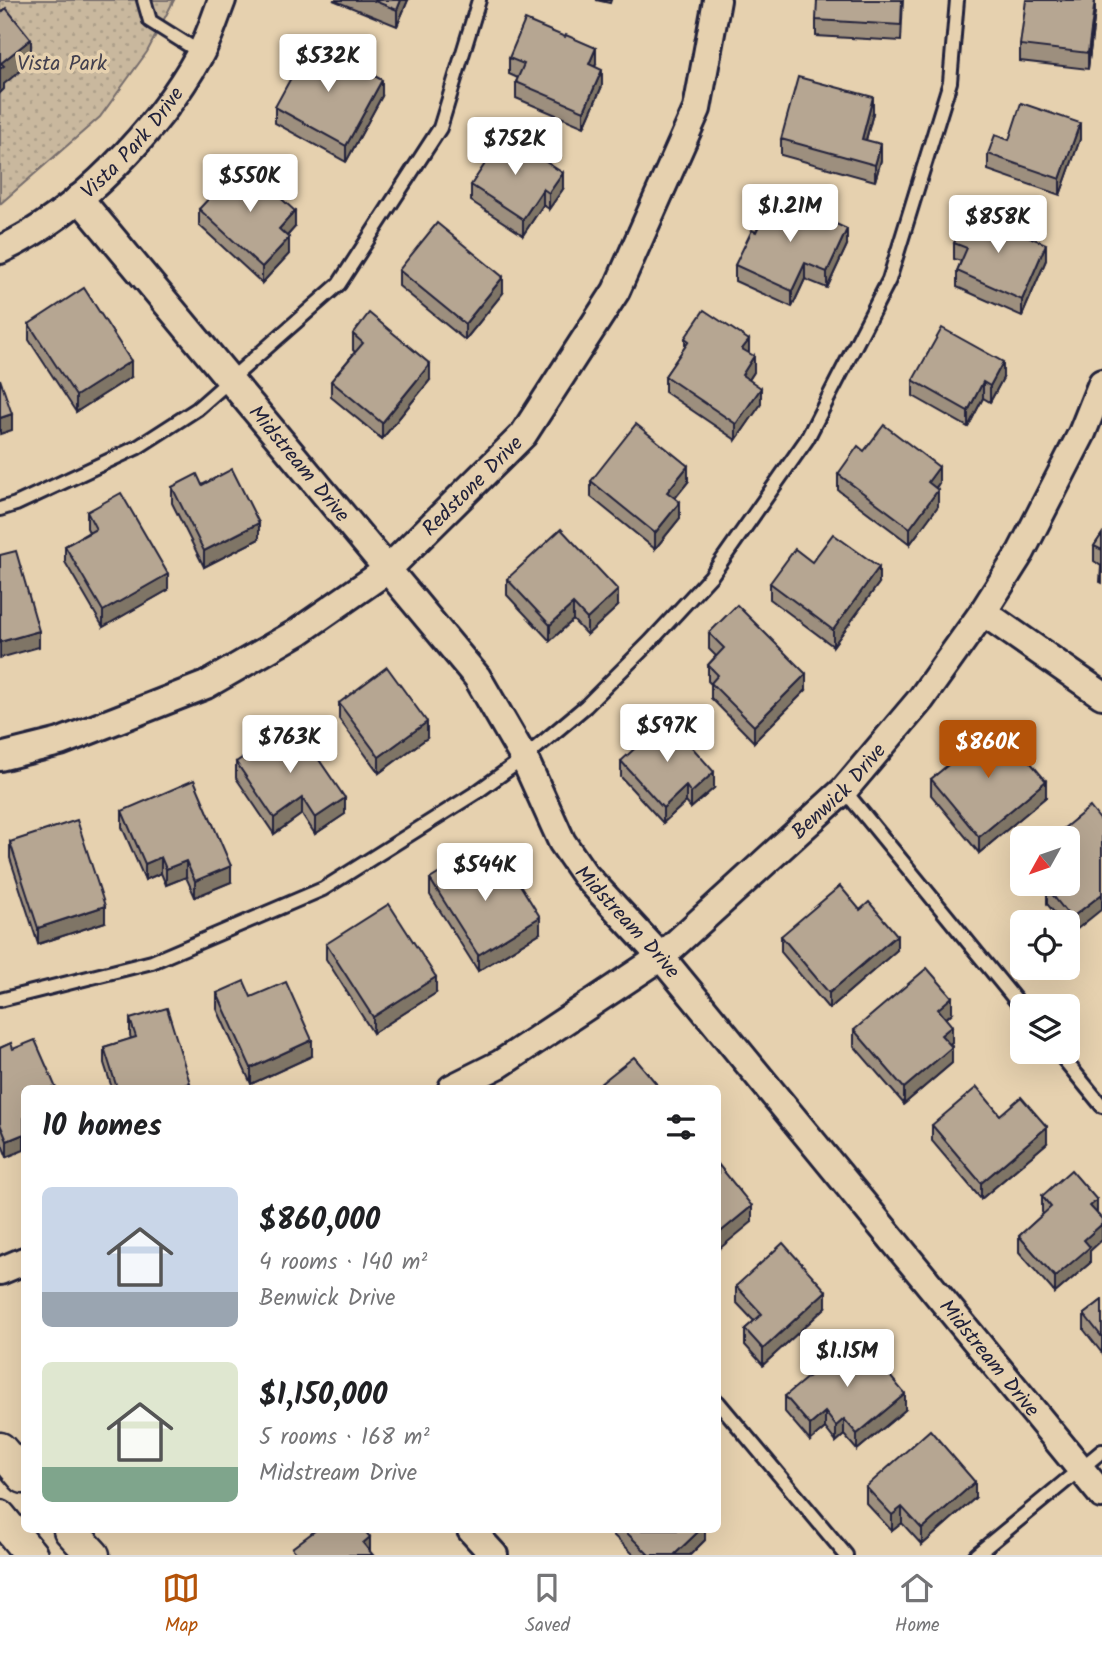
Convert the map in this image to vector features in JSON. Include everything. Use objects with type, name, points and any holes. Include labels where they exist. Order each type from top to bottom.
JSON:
[{"type":"street","name":"Vista Park Drive","points":[[0,250],[79,198],[148,130],[201,53],[222,0]]},
{"type":"street","name":"Redstone Drive","points":[[0,757],[60,742],[206,685],[298,632],[387,570],[523,435],[616,292],[697,109],[717,0]]},
{"type":"street","name":"Midstream Drive","points":[[79,198],[477,677],[524,758],[562,842],[577,863],[661,957],[1102,1495]]},
{"type":"street","name":"Benwick Drive","points":[[464,1085],[500,1064],[661,957],[844,790],[921,699],[983,612],[1021,552],[1082,433],[1102,383]]},
{"type":"street","points":[[983,612],[1102,695]]},
{"type":"street","points":[[0,1272],[21,1262]]},
{"type":"street","points":[[0,1449],[21,1474]]},
{"type":"street","points":[[0,1517],[31,1555]]},
{"type":"street","points":[[73,1533],[93,1555]]},
{"type":"street","points":[[474,1533],[494,1555]]},
{"type":"lane","points":[[145,0],[150,22],[201,53]]},
{"type":"lane","points":[[0,509],[138,447],[197,409],[339,284],[439,128],[480,0]]},
{"type":"lane","points":[[0,1000],[152,962],[323,889],[477,792],[524,758],[586,706],[711,576],[807,439],[889,279],[950,82],[957,0]]},
{"type":"lane","points":[[844,790],[1011,994]]},
{"type":"lane","points":[[1068,1064],[1102,1106]]},
{"type":"lane","points":[[721,1406],[846,1555]]},
{"type":"lane","points":[[975,1555],[1102,1451]]},
{"type":"green space","name":"Vista Park","points":[[0,0],[174,0],[147,52],[100,117],[0,204]]},
{"type":"building","points":[[372,0],[401,0],[397,10]]},
{"type":"building","points":[[817,0],[902,0],[901,25],[816,20]]},
{"type":"building","points":[[1026,0],[1095,0],[1088,53],[1020,45]]},
{"type":"building","points":[[6,8],[31,39],[1,63],[4,66],[0,69],[0,14]]},
{"type":"building","points":[[525,20],[596,48],[589,64],[602,70],[584,111],[516,82],[524,64],[509,58]]},
{"type":"building","points":[[311,41],[382,80],[346,146],[275,107]]},
{"type":"building","points":[[798,77],[873,97],[862,139],[881,144],[875,165],[781,139]]},
{"type":"building","points":[[1021,103],[1080,123],[1060,179],[988,154],[995,135],[1009,140]]},
{"type":"building","points":[[504,135],[563,173],[549,193],[543,189],[523,219],[471,185]]},
{"type":"building","points":[[242,163],[295,211],[279,229],[289,238],[262,267],[199,209]]},
{"type":"building","points":[[774,195],[847,229],[827,272],[805,263],[792,291],[735,265],[752,230],[756,232]]},
{"type":"building","points":[[968,211],[1046,244],[1022,300],[957,271],[967,248],[954,243]]},
{"type":"building","points":[[437,223],[503,277],[465,324],[399,270]]},
{"type":"building","points":[[84,288],[131,361],[76,396],[29,324]]},
{"type":"building","points":[[704,310],[749,340],[742,349],[754,356],[742,375],[761,388],[736,424],[665,376],[689,341],[685,338]]},
{"type":"building","points":[[369,313],[430,364],[382,423],[331,381],[363,343],[353,334]]},
{"type":"building","points":[[942,328],[1003,362],[990,386],[983,382],[968,411],[913,380]]},
{"type":"building","points":[[0,379],[12,414],[0,418]]},
{"type":"building","points":[[636,424],[688,466],[667,492],[680,502],[655,533],[591,481]]},
{"type":"building","points":[[884,425],[939,467],[928,482],[938,490],[910,528],[838,474],[858,446],[864,451]]},
{"type":"building","points":[[232,469],[259,523],[204,551],[172,487],[197,474],[202,485]]},
{"type":"building","points":[[121,493],[168,574],[103,611],[65,546],[96,529],[87,512]]},
{"type":"building","points":[[561,529],[618,590],[587,619],[573,604],[550,625],[507,579]]},
{"type":"building","points":[[833,534],[879,567],[833,630],[770,583],[795,549],[812,562]]},
{"type":"building","points":[[1102,534],[1102,550],[1094,546]]},
{"type":"building","points":[[16,551],[39,631],[0,642],[0,555]]},
{"type":"building","points":[[737,605],[806,674],[754,726],[711,683],[718,675],[708,665],[724,648],[709,633]]},
{"type":"building","points":[[387,667],[427,722],[379,757],[339,703]]},
{"type":"building","points":[[667,719],[714,772],[691,793],[686,786],[663,808],[621,761]]},
{"type":"building","points":[[294,723],[345,798],[315,818],[302,798],[274,818],[236,762]]},
{"type":"building","points":[[998,724],[1046,781],[979,837],[931,779]]},
{"type":"building","points":[[194,780],[231,866],[195,881],[186,861],[166,869],[161,857],[145,864],[122,811]]},
{"type":"building","points":[[1090,807],[1102,822],[1102,894],[1080,911],[1065,910],[1053,896],[1080,896],[1080,826],[1067,826]]},
{"type":"building","points":[[77,820],[105,906],[38,928],[10,842]]},
{"type":"building","points":[[464,858],[476,877],[504,859],[540,917],[478,955],[430,879]]},
{"type":"building","points":[[840,886],[860,910],[869,902],[897,935],[829,993],[781,936]]},
{"type":"building","points":[[389,904],[436,977],[373,1017],[326,944]]},
{"type":"building","points":[[927,968],[952,997],[938,1009],[952,1026],[941,1035],[952,1047],[904,1088],[854,1030]]},
{"type":"building","points":[[244,981],[251,997],[286,982],[312,1040],[251,1068],[217,993]]},
{"type":"building","points":[[167,1008],[190,1083],[116,1085],[104,1047],[136,1037],[130,1019]]},
{"type":"building","points":[[35,1040],[55,1085],[21,1085],[21,1135],[7,1141],[0,1124],[0,1048],[11,1043],[13,1049]]},
{"type":"building","points":[[634,1057],[657,1085],[599,1085]]},
{"type":"building","points":[[977,1087],[1000,1115],[1021,1097],[1047,1127],[981,1183],[932,1125]]},
{"type":"building","points":[[721,1168],[752,1206],[721,1232]]},
{"type":"building","points":[[1071,1170],[1097,1200],[1090,1206],[1102,1219],[1102,1224],[1084,1240],[1090,1247],[1055,1277],[1019,1236],[1051,1207],[1042,1196]]},
{"type":"building","points":[[783,1243],[826,1291],[763,1349],[745,1329],[762,1314],[736,1286]]},
{"type":"building","points":[[1102,1300],[1102,1337],[1084,1314]]},
{"type":"building","points":[[857,1336],[905,1394],[857,1434],[844,1419],[836,1426],[825,1412],[810,1425],[785,1396]]},
{"type":"building","points":[[930,1430],[975,1482],[922,1529],[902,1507],[892,1515],[866,1487]]},
{"type":"building","points":[[312,1533],[367,1533],[370,1537],[363,1543],[373,1555],[298,1555],[292,1548]]},
{"type":"building","points":[[627,1533],[697,1533],[674,1555],[649,1555]]}]
